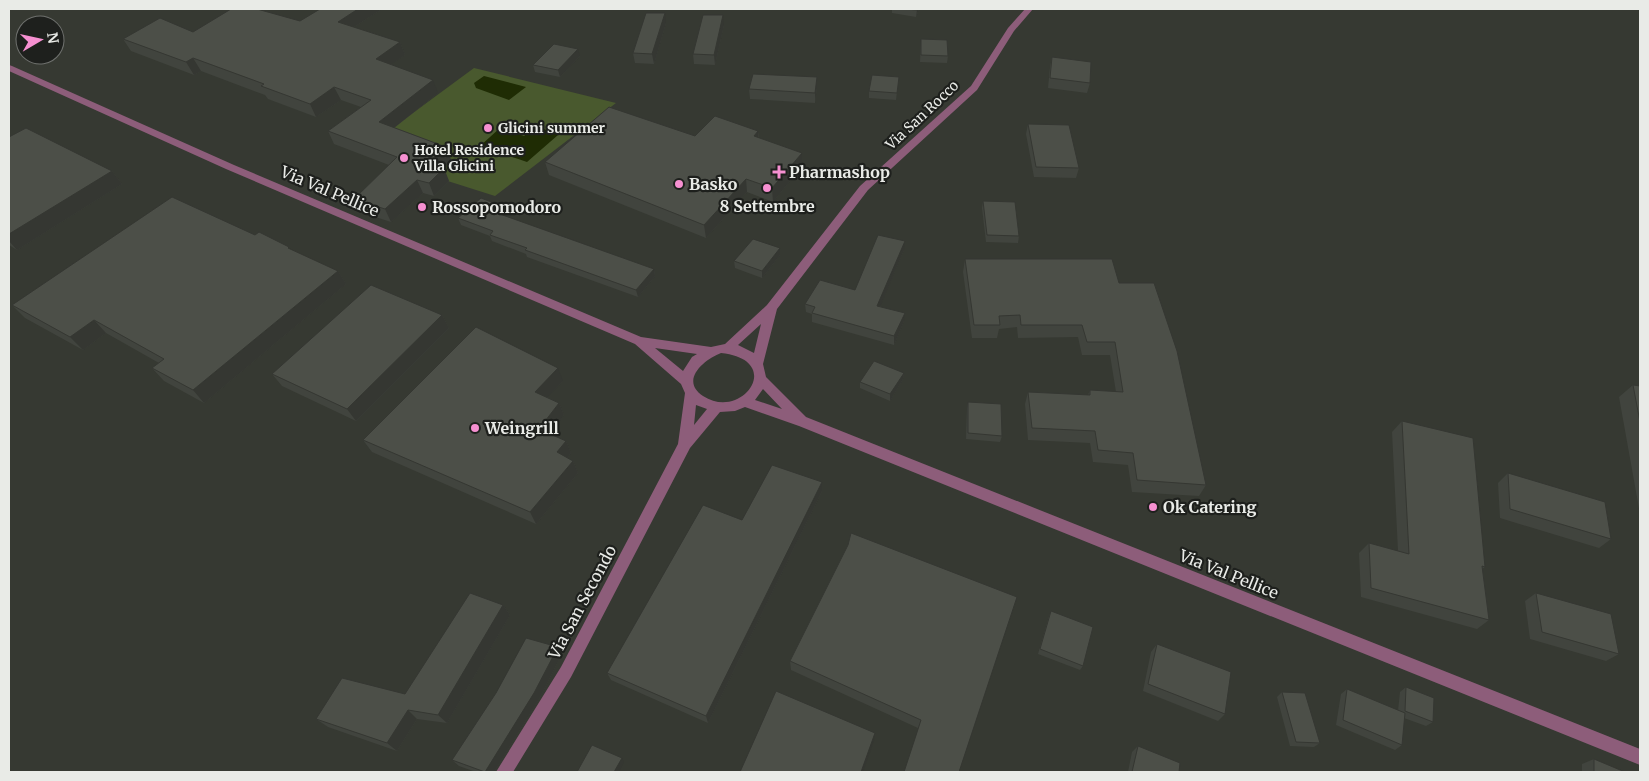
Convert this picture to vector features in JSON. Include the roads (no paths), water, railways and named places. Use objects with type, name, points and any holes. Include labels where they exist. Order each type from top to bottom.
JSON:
[{"type":"street","name":"Via San Rocco","points":[[728,348],[771,308],[864,188],[974,88],[1011,30],[1030,9]]},
{"type":"street","name":"Via Val Pellice","points":[[9,68],[238,171],[639,341]]},
{"type":"street","name":"Via San Rocco","points":[[758,362],[771,308]]},
{"type":"street","points":[[639,341],[710,351],[728,348],[744,352],[758,362],[761,380],[756,392],[744,401],[728,406],[717,406],[699,401],[689,387],[639,341]]},
{"type":"street","points":[[685,444],[691,365],[710,351]]},
{"type":"street","points":[[761,380],[804,422]]},
{"type":"street","name":"Via Val Pellice","points":[[744,401],[804,422],[1640,757]]},
{"type":"street","points":[[685,444],[717,406]]},
{"type":"street","name":"Via San Secondo","points":[[504,772],[566,672],[685,444]]},
{"type":"place","name":"Glicini summer","points":[[488,128]]},
{"type":"place","name":"Hotel Residence Villa Glicini","points":[[404,158]]},
{"type":"place","name":"Pharmashop","points":[[779,172]]},
{"type":"place","name":"Basko","points":[[679,184]]},
{"type":"place","name":"8 Settembre","points":[[767,188]]},
{"type":"place","name":"Rossopomodoro","points":[[422,207]]},
{"type":"place","name":"Weingrill","points":[[475,428]]},
{"type":"place","name":"Ok Catering","points":[[1153,507]]}]
